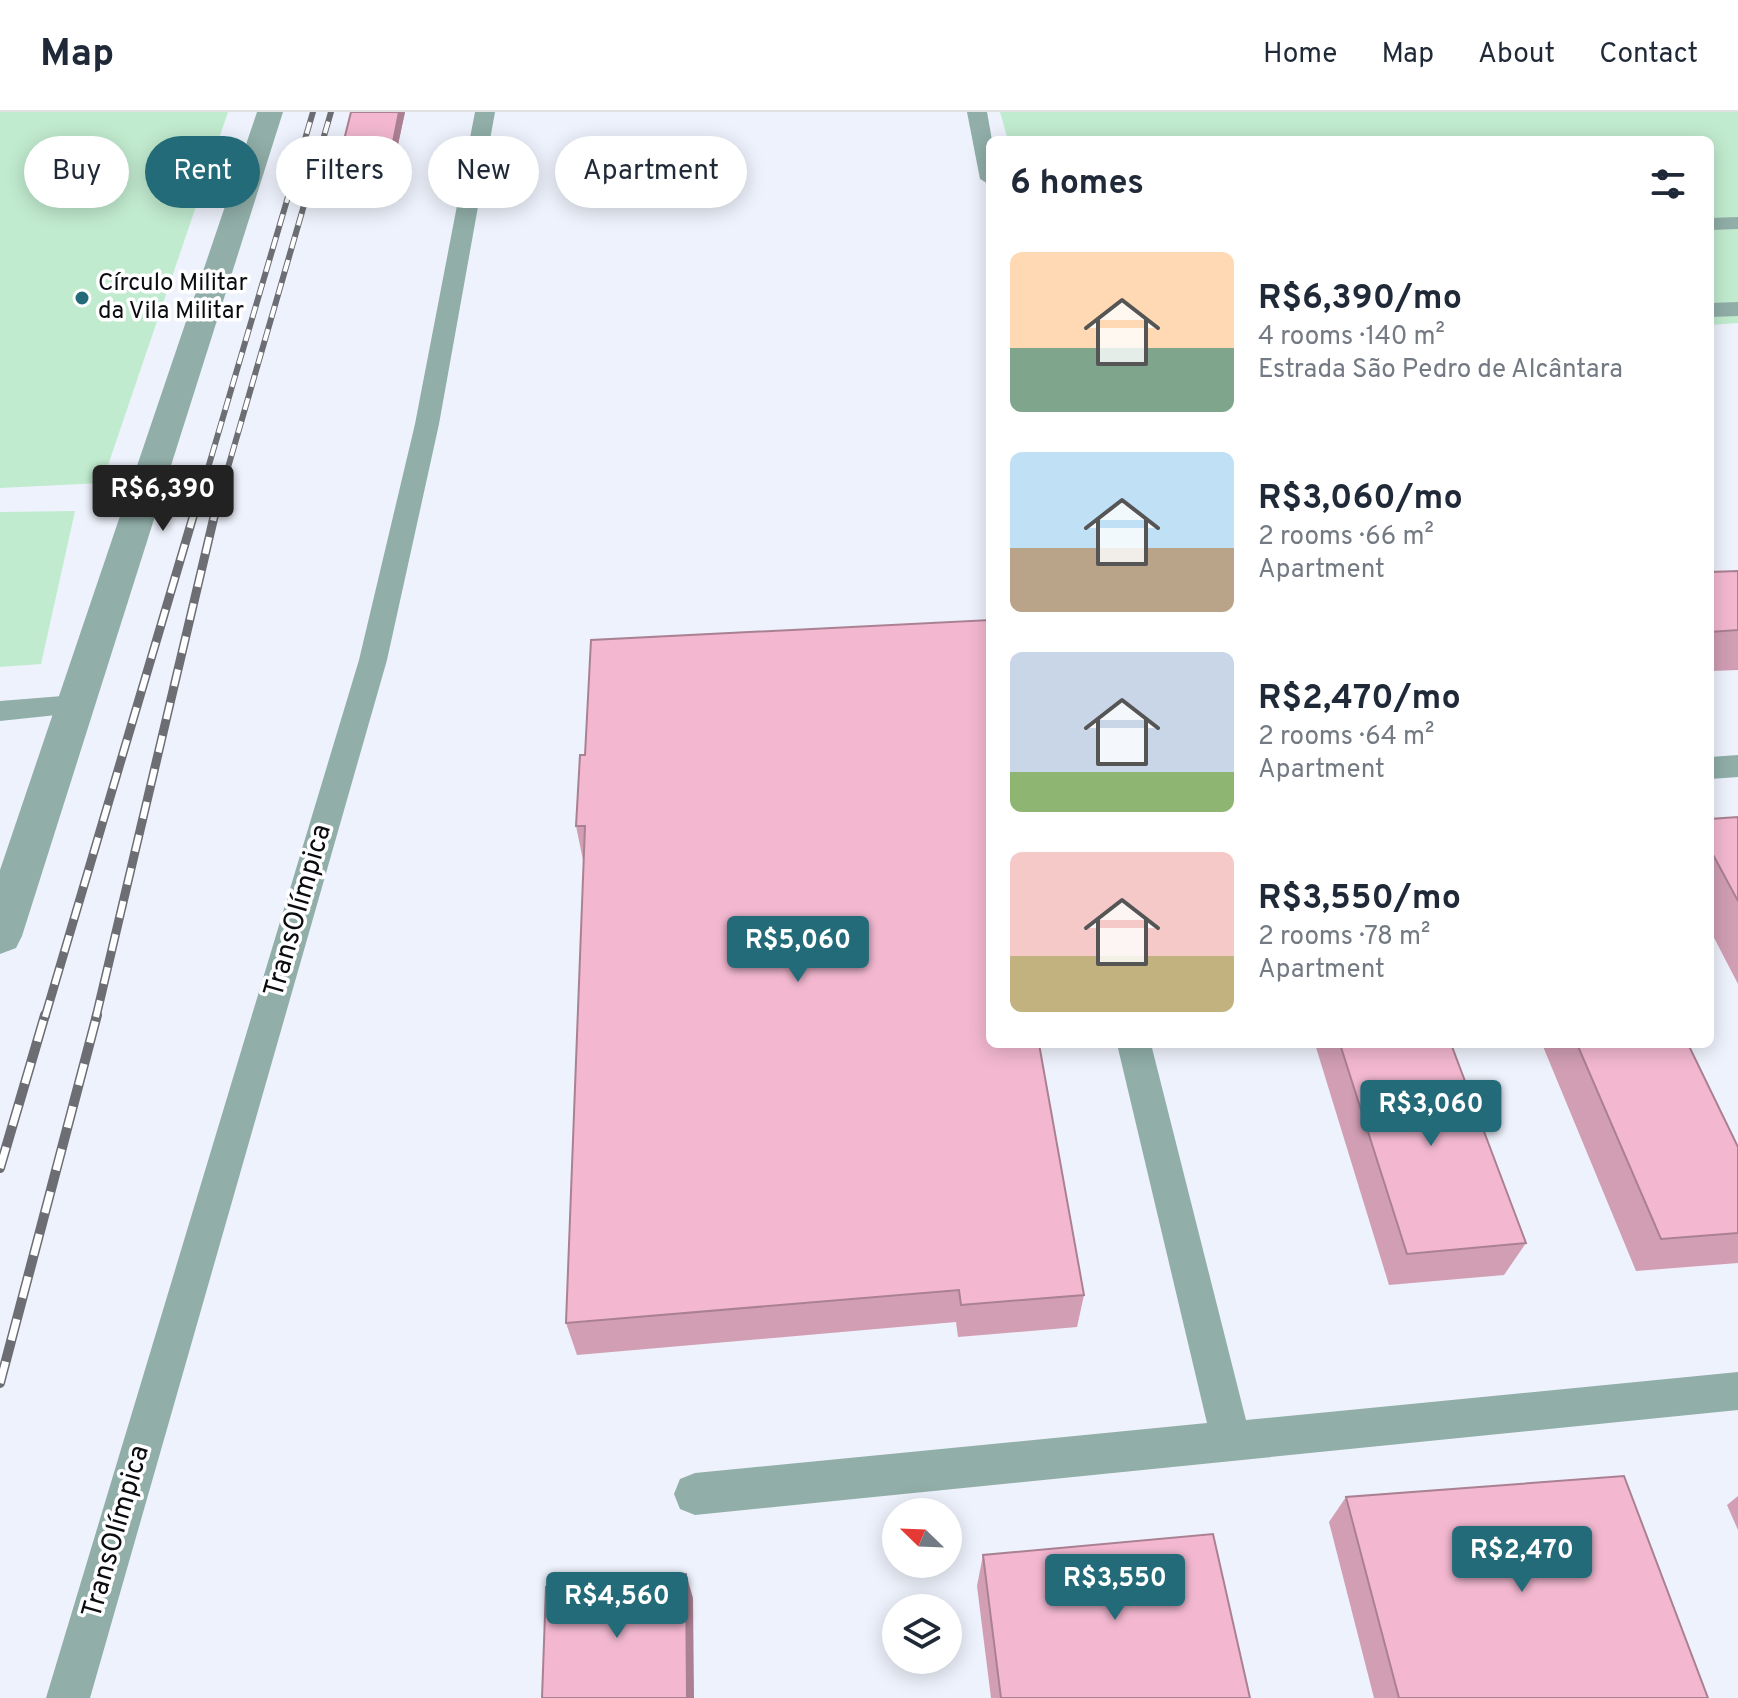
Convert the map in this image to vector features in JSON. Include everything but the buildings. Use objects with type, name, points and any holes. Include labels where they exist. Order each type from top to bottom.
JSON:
[{"type":"street","points":[[0,936],[270,112]]},
{"type":"lane","name":"TransOlímpica","points":[[68,1698],[373,660],[427,424],[485,112]]},
{"type":"lane","points":[[977,112],[986,158]]},
{"type":"lane","points":[[1714,224],[1738,223]]},
{"type":"lane","points":[[1714,310],[1738,309]]},
{"type":"lane","points":[[0,711],[75,705]]},
{"type":"lane","points":[[1714,768],[1738,766]]},
{"type":"lane","points":[[1135,1048],[1231,1441]]},
{"type":"lane","points":[[695,1494],[1738,1391]]},
{"type":"green space","name":"Círculo Militar da Vila Militar","points":[[0,112],[228,112],[220,136],[145,136],[145,208],[195,208],[102,483],[0,488]]},
{"type":"green space","points":[[1000,112],[1738,112],[1738,323],[1714,325],[1714,136],[1007,136]]},
{"type":"green space","points":[[75,511],[41,664],[0,667],[0,512]]},
{"type":"railway","points":[[198,502],[313,112]]},
{"type":"railway","points":[[218,502],[331,112]]},
{"type":"railway","points":[[45,1017],[198,500]]},
{"type":"railway","points":[[96,1017],[218,500]]},
{"type":"railway","points":[[0,1168],[45,1015]]},
{"type":"railway","points":[[0,1383],[97,1015]]},
{"type":"place","name":"Círculo Militar da Vila Militar","points":[[82,298]]}]
